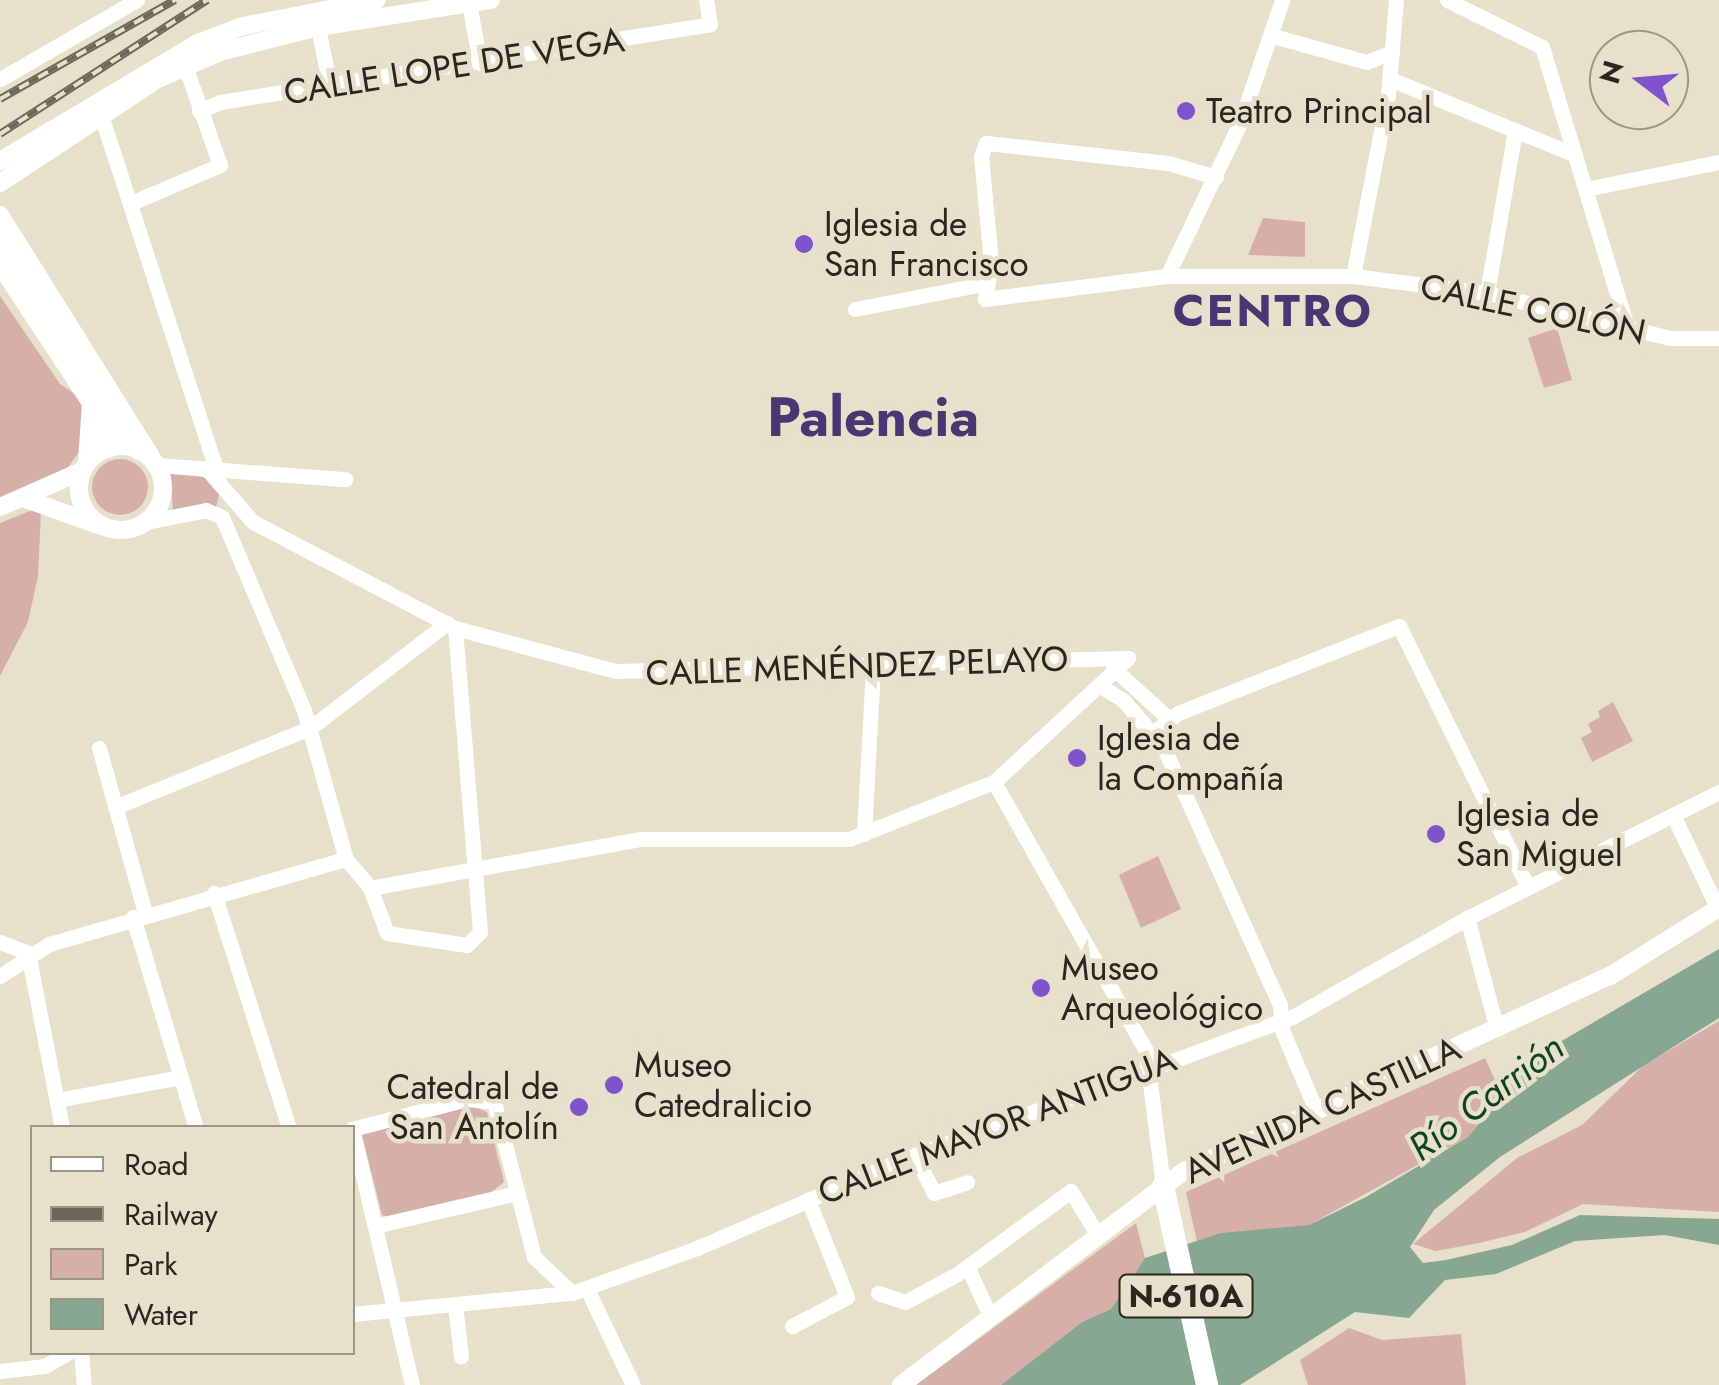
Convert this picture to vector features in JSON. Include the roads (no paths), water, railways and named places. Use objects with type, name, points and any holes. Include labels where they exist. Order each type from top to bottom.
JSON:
[{"type":"highway","points":[[1,243],[150,457]]},
{"type":"highway","points":[[102,393],[110,418],[108,447]]},
{"type":"highway","name":"N-610A","points":[[1164,1196],[1207,1385]]},
{"type":"main road","points":[[0,161],[243,26],[377,0]]},
{"type":"main road","points":[[0,183],[183,59],[318,27],[491,0]]},
{"type":"main road","points":[[0,215],[150,457],[163,496],[146,522],[126,530],[105,527],[23,498]]},
{"type":"main road","points":[[0,265],[91,403],[84,508],[105,527]]},
{"type":"main road","points":[[0,506],[85,467],[108,447],[150,457]]},
{"type":"main road","name":"AVENIDA CASTILLA","points":[[901,1385],[1097,1234],[1164,1196],[1218,1153],[1497,1029],[1651,954],[1719,909]]},
{"type":"street","points":[[0,79],[137,0]]},
{"type":"street","name":"CALLE LOPE DE VEGA","points":[[199,111],[220,102],[710,24],[706,0]]},
{"type":"street","points":[[1166,276],[1216,178],[1273,36],[1282,0]]},
{"type":"street","points":[[1448,0],[1538,42],[1550,69],[1627,326]]},
{"type":"street","points":[[469,3],[480,63]]},
{"type":"street","points":[[1352,276],[1390,80],[1398,3]]},
{"type":"street","points":[[318,27],[330,87]]},
{"type":"street","points":[[1273,36],[1366,62],[1392,52]]},
{"type":"street","points":[[131,202],[220,164],[183,59]]},
{"type":"street","points":[[1390,80],[1576,156]]},
{"type":"street","points":[[101,115],[211,468]]},
{"type":"street","points":[[1487,293],[1514,131]]},
{"type":"street","points":[[984,291],[991,262],[981,156],[986,143],[1168,163],[1216,178]]},
{"type":"street","points":[[1586,189],[1719,162]]},
{"type":"street","name":"CALLE COLÓN","points":[[854,309],[984,291],[1166,276],[1352,276],[1487,293],[1691,342],[1719,338]]},
{"type":"street","points":[[150,457],[211,468],[345,479]]},
{"type":"street","name":"CALLE MENÉNDEZ PELAYO","points":[[211,468],[253,522],[451,625],[626,673],[1128,658]]},
{"type":"street","points":[[146,522],[195,511],[222,516],[310,728],[346,859],[370,888],[384,932],[467,946],[480,932],[451,625]]},
{"type":"street","points":[[116,807],[310,728],[451,625]]},
{"type":"street","points":[[1155,731],[1169,719],[1399,626],[1528,887]]},
{"type":"street","points":[[370,888],[640,839],[864,834],[994,782],[1118,672],[1128,658]]},
{"type":"street","points":[[1128,658],[1132,682]]},
{"type":"street","name":"CALLE MENÉNDEZ PELAYO","points":[[1096,661],[1132,682],[1169,719]]},
{"type":"street","name":"CALLE MENÉNDEZ PELAYO","points":[[1096,661],[1097,690]]},
{"type":"street","points":[[864,834],[873,668]]},
{"type":"street","points":[[1118,672],[1123,700]]},
{"type":"street","points":[[1097,690],[1123,700],[1155,731],[1281,1018],[1316,1110]]},
{"type":"street","points":[[98,748],[195,1125]]},
{"type":"street","points":[[994,782],[1146,1051],[1164,1196]]},
{"type":"street","name":"CALLE MAYOR ANTIGUA","points":[[355,1310],[579,1291],[915,1155],[1281,1018],[1467,918],[1719,792]]},
{"type":"street","points":[[1673,815],[1719,909]]},
{"type":"street","points":[[0,976],[28,953],[49,944],[214,893],[346,859]]},
{"type":"street","points":[[214,893],[289,1125]]},
{"type":"street","points":[[1467,918],[1497,1029]]},
{"type":"street","points":[[0,942],[28,953]]},
{"type":"street","points":[[28,953],[61,1123]]},
{"type":"street","points":[[57,1100],[180,1078]]},
{"type":"street","points":[[355,1128],[467,1099],[494,1102],[540,1266],[579,1291],[632,1385]]},
{"type":"street","points":[[355,1142],[412,1385]]},
{"type":"street","points":[[915,1155],[934,1193],[967,1182]]},
{"type":"street","points":[[878,1294],[904,1302],[968,1268],[1071,1191],[1097,1234]]},
{"type":"street","points":[[375,1226],[518,1193]]},
{"type":"street","points":[[792,1326],[847,1297],[808,1200]]},
{"type":"street","points":[[968,1268],[990,1316]]},
{"type":"street","points":[[455,1304],[462,1357]]},
{"type":"street","points":[[0,1371],[45,1366],[64,1355]]},
{"type":"street","points":[[81,1355],[84,1385]]},
{"type":"water","points":[[1719,949],[1719,1018],[1500,1157],[1434,1210],[1410,1247],[1423,1263],[1446,1260],[1512,1245],[1580,1215],[1719,1219],[1719,1245],[1665,1235],[1575,1241],[1496,1274],[1445,1280],[1409,1318],[1355,1312],[1240,1385],[1001,1385],[1082,1322],[1111,1309],[1145,1258],[1221,1233],[1309,1225],[1366,1197],[1468,1137],[1519,1073],[1548,1049]]},
{"type":"railway","points":[[0,99],[175,0]]},
{"type":"railway","points":[[0,134],[207,0]]},
{"type":"place","name":"Teatro Principal","points":[[1186,111]]},
{"type":"place","name":"Iglesia de San Francisco","points":[[804,244]]},
{"type":"place","name":"Iglesia de la Compañía","points":[[1077,758]]},
{"type":"place","name":"Iglesia de San Miguel","points":[[1436,834]]},
{"type":"place","name":"Museo Arqueológico","points":[[1041,988]]},
{"type":"place","name":"Museo Catedralicio","points":[[614,1085]]},
{"type":"place","name":"Catedral de San Antolín","points":[[579,1107]]},
{"type":"district","name":"CENTRO","points":[[1273,311]]},
{"type":"district","name":"Palencia","points":[[873,418]]},
{"type":"water label","name":"Río Carrión","points":[[1486,1097]]}]
